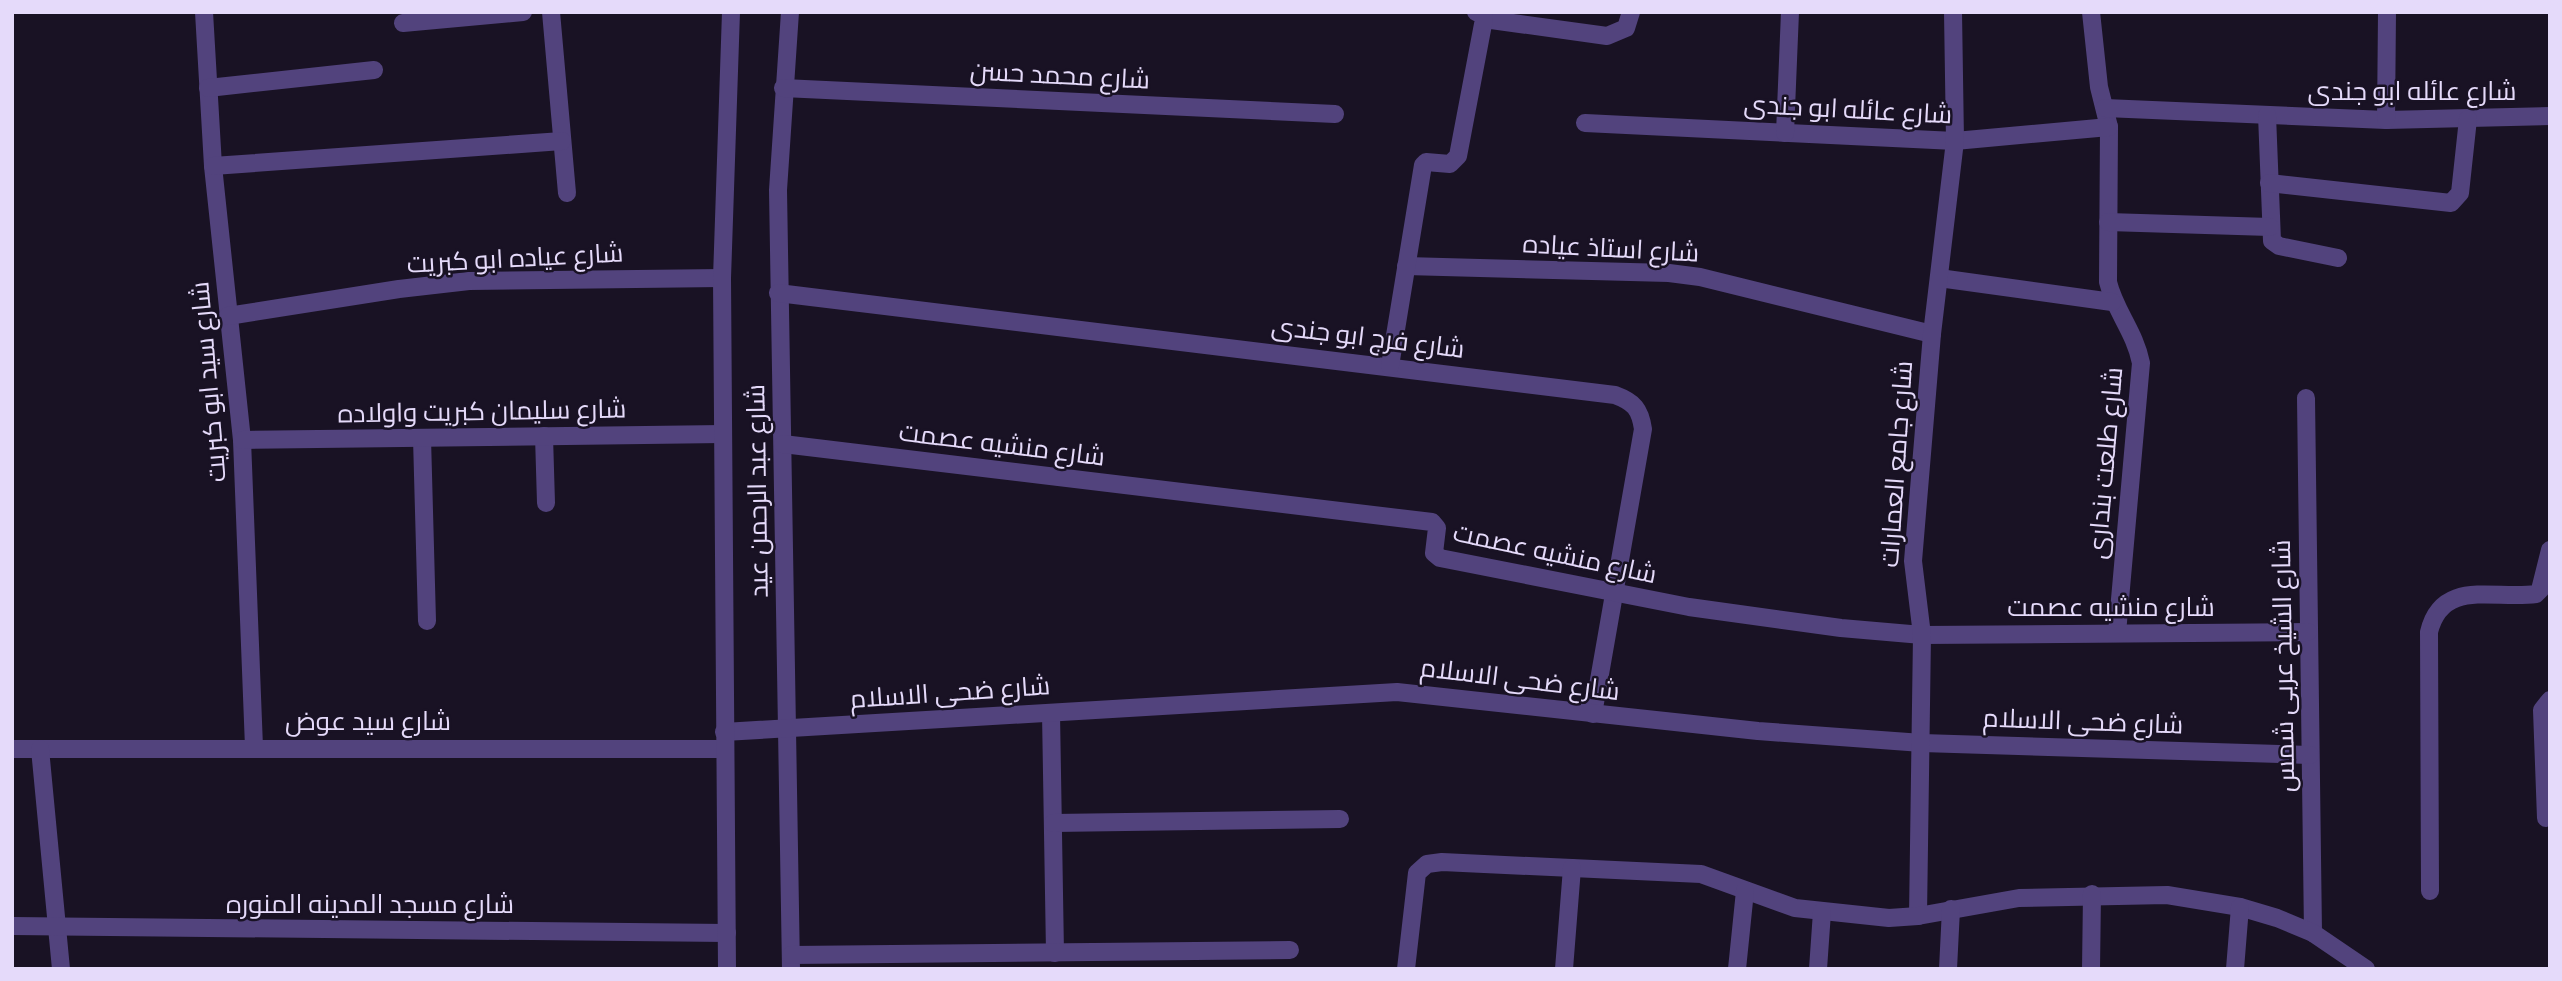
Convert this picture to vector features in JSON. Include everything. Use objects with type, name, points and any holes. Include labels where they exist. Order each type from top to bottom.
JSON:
[{"type":"street","name":"شارع سيد ابو كبريت","points":[[204,12],[213,166],[242,440],[254,747]]},
{"type":"street","points":[[402,23],[523,12]]},
{"type":"street","points":[[551,12],[567,194]]},
{"type":"street","name":"شارع عبد الرحمن عيد","points":[[727,969],[722,278],[731,12]]},
{"type":"street","name":"شارع عبد الرحمن عيد","points":[[790,12],[778,190],[778,293],[791,962]]},
{"type":"street","points":[[1391,366],[1423,165],[1426,162],[1450,164],[1458,156],[1480,16],[1607,36],[1626,27],[1631,12]]},
{"type":"street","points":[[1785,133],[1790,12]]},
{"type":"street","name":"شارع جامع العمارات","points":[[1918,916],[1922,635],[1913,561],[1932,334],[1955,142],[1953,12]]},
{"type":"street","name":"شارع طلعت بندارى","points":[[2091,12],[2099,88],[2109,127],[2108,282],[2112,302],[2137,341],[2141,363],[2116,633]]},
{"type":"street","points":[[2386,12],[2386,120]]},
{"type":"street","points":[[208,88],[374,70]]},
{"type":"street","name":"شارع محمد حسن","points":[[783,88],[1335,114]]},
{"type":"street","name":"شارع عائله ابو جندى","points":[[2105,108],[2386,120],[2550,116]]},
{"type":"street","points":[[2267,115],[2272,241],[2276,246],[2338,258]]},
{"type":"street","points":[[2269,183],[2451,203],[2460,193],[2468,119]]},
{"type":"street","name":"شارع عائله ابو جندى","points":[[1585,123],[1955,142],[2109,127]]},
{"type":"street","points":[[213,166],[562,141]]},
{"type":"street","points":[[2108,222],[2270,227]]},
{"type":"street","name":"شارع استاذ عياده","points":[[1406,266],[1690,276],[1932,334]]},
{"type":"street","name":"شارع عياده ابو كبريت","points":[[228,316],[399,289],[470,281],[722,278]]},
{"type":"street","points":[[1939,278],[2112,302]]},
{"type":"street","name":"شارع فرج ابو جندى","points":[[778,293],[1391,366],[1615,395],[1631,400],[1641,413],[1643,429],[1593,715]]},
{"type":"street","name":"شارع الشيخ عربى شمس","points":[[2305,398],[2312,933]]},
{"type":"street","name":"شارع سليمان كبريت واولاده","points":[[242,440],[723,434]]},
{"type":"street","points":[[544,436],[546,503]]},
{"type":"street","points":[[422,438],[427,621]]},
{"type":"street","name":"شارع منشيه عصمت","points":[[783,444],[1432,522],[1437,528],[1434,553],[1440,558],[1614,593],[1765,619],[1922,635],[2308,632]]},
{"type":"street","points":[[2430,891],[2429,632],[2433,616],[2443,603],[2457,596],[2536,594],[2540,590],[2550,550]]},
{"type":"street","name":"شارع ضحى الاسلام","points":[[724,741],[787,729],[1398,692],[1593,715],[1922,743],[2310,755]]},
{"type":"street","points":[[2546,818],[2542,710],[2550,700]]},
{"type":"street","points":[[1051,713],[1055,953]]},
{"type":"street","name":"شارع سيد عوض","points":[[12,750],[724,741]]},
{"type":"street","points":[[40,749],[61,969]]},
{"type":"street","points":[[1053,823],[1340,819]]},
{"type":"street","points":[[1406,969],[1416,873],[1427,864],[1441,862],[1701,874],[1796,908],[1822,912],[1918,916],[2019,898],[2092,894],[2167,895],[2240,907],[2312,933],[2366,969]]},
{"type":"street","points":[[1564,969],[1572,868]]},
{"type":"street","points":[[1737,969],[1745,891]]},
{"type":"street","points":[[2091,969],[2092,894]]},
{"type":"street","points":[[2235,969],[2240,907]]},
{"type":"street","points":[[1948,969],[1951,909]]},
{"type":"street","points":[[1818,969],[1822,912]]},
{"type":"street","name":"شارع مسجد المدينه المنوره","points":[[12,926],[727,933]]},
{"type":"street","points":[[791,962],[1055,953],[1290,950]]}]
